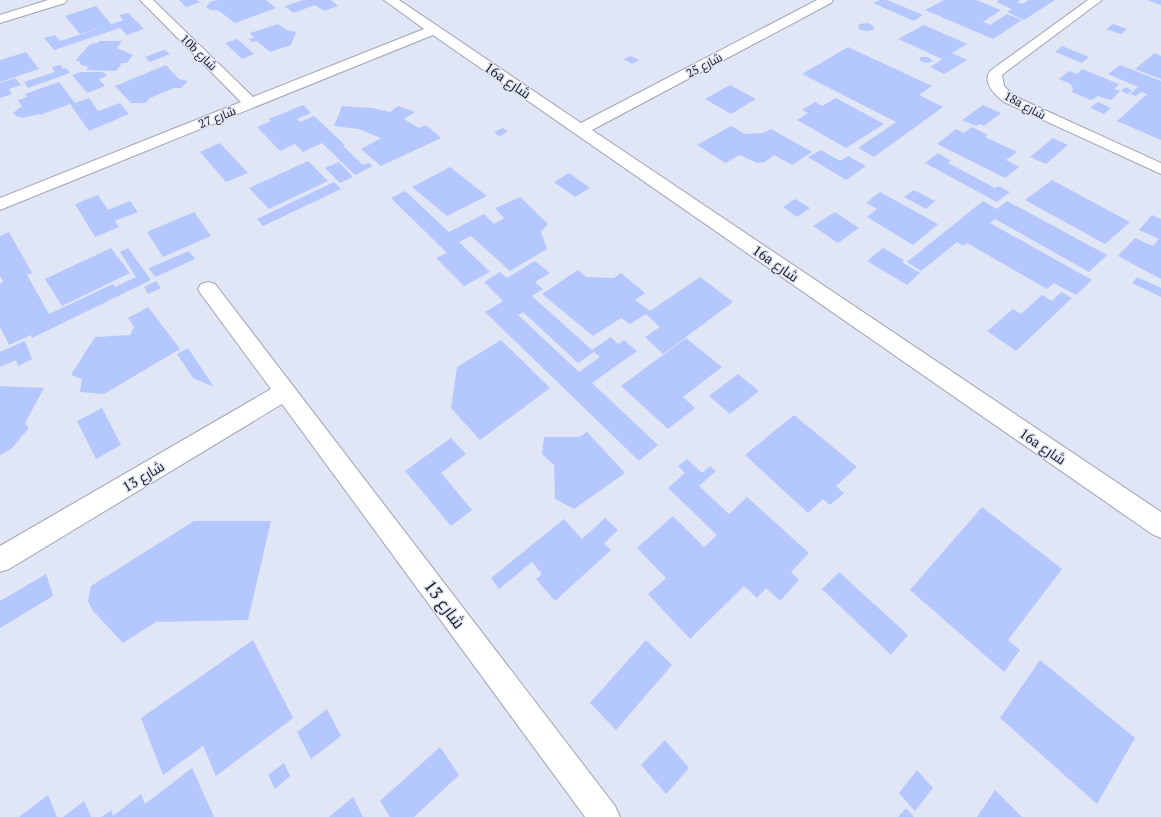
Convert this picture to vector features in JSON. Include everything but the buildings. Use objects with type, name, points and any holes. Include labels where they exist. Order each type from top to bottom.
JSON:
[{"type":"street","points":[[0,19],[61,0]]},
{"type":"street","name":"10b شارع","points":[[146,0],[251,103]]},
{"type":"street","name":"16a شارع","points":[[390,0],[1161,526]]},
{"type":"street","name":"شارع 25","points":[[581,129],[827,0]]},
{"type":"street","name":"18a شارع","points":[[1096,0],[1002,68],[995,74],[994,81],[998,90],[1009,99],[1161,169]]},
{"type":"street","name":"شارع 27","points":[[0,204],[434,30]]},
{"type":"street","name":"شارع 13","points":[[208,289],[604,817]]},
{"type":"street","name":"شارع 13","points":[[0,560],[285,391]]}]
